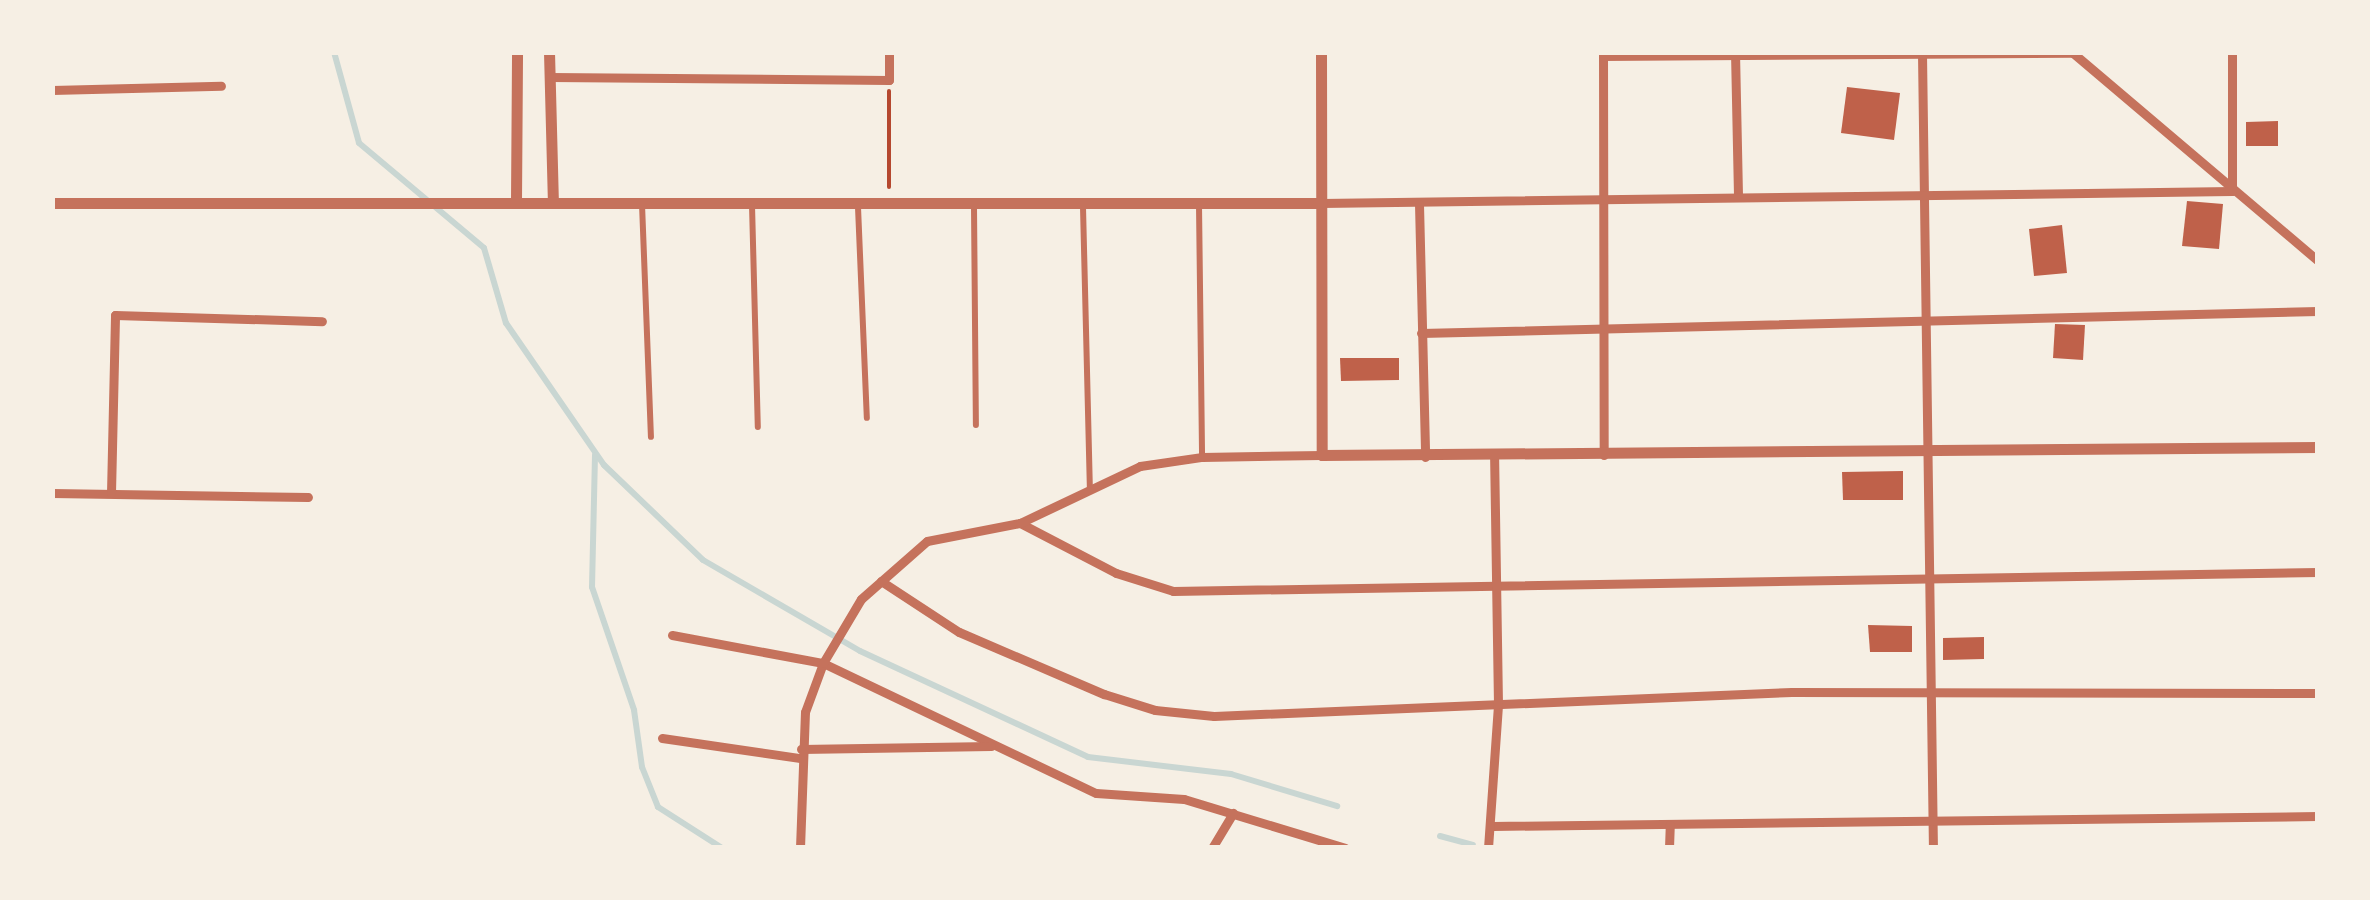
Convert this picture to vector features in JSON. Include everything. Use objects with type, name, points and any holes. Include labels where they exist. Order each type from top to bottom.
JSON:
[{"type":"street","points":[[516,52],[516,201]]},
{"type":"street","points":[[549,52],[553,201]]},
{"type":"street","points":[[550,77],[889,80],[889,52]]},
{"type":"street","points":[[1321,52],[1322,454]]},
{"type":"street","points":[[2232,52],[2232,191]]},
{"type":"street","points":[[1604,456],[1604,54],[2073,53],[2318,261]]},
{"type":"street","points":[[1735,54],[1738,197]]},
{"type":"street","points":[[1922,54],[1934,848]]},
{"type":"street","points":[[52,90],[221,86]]},
{"type":"street","points":[[52,203],[553,201],[1082,207],[2232,191]]},
{"type":"street","points":[[642,202],[651,437]]},
{"type":"street","points":[[752,204],[758,427]]},
{"type":"street","points":[[1419,204],[1425,457]]},
{"type":"street","points":[[858,206],[867,418]]},
{"type":"street","points":[[1199,206],[1202,457]]},
{"type":"street","points":[[974,207],[976,426]]},
{"type":"street","points":[[1082,207],[1090,490]]},
{"type":"street","points":[[1421,333],[2318,311]]},
{"type":"street","points":[[112,493],[115,315],[322,321]]},
{"type":"street","points":[[800,848],[800,753],[805,712],[830,648],[881,581],[927,541],[976,537],[1020,523],[1140,466],[1202,457],[1322,454],[1494,458],[2318,447]]},
{"type":"street","points":[[1488,848],[1493,826],[1498,704],[1494,458]]},
{"type":"street","points":[[52,492],[308,497]]},
{"type":"street","points":[[1020,523],[1116,572],[1173,590],[1931,574],[2318,572]]},
{"type":"street","points":[[881,581],[959,632],[1155,710],[1214,716],[1792,692],[2318,693]]},
{"type":"street","points":[[672,634],[823,663],[1096,793],[1184,798],[1345,848]]},
{"type":"street","points":[[662,738],[800,753],[994,746]]},
{"type":"street","points":[[1212,848],[1233,813]]},
{"type":"street","points":[[1493,826],[1933,824],[2318,816]]},
{"type":"street","points":[[1669,848],[1670,825]]},
{"type":"path","points":[[888,206],[889,80]]},
{"type":"building","points":[[1847,87],[1900,93],[1894,140],[1841,133]]},
{"type":"building","points":[[2278,121],[2278,146],[2246,146],[2246,122]]},
{"type":"building","points":[[2187,201],[2223,204],[2219,249],[2182,246]]},
{"type":"building","points":[[2062,225],[2067,273],[2034,276],[2029,229]]},
{"type":"building","points":[[2055,324],[2085,325],[2083,360],[2053,358]]},
{"type":"building","points":[[1340,358],[1399,358],[1399,380],[1341,381]]},
{"type":"building","points":[[1903,471],[1903,500],[1843,500],[1842,472]]},
{"type":"building","points":[[1868,625],[1912,626],[1912,652],[1870,652]]},
{"type":"building","points":[[1984,637],[1984,659],[1943,660],[1943,638]]},
{"type":"waterway","points":[[334,52],[359,143],[484,248],[506,323],[604,465],[703,560],[860,651],[1088,757],[1231,774],[1337,806]]},
{"type":"waterway","points":[[595,455],[592,587],[634,710],[642,767],[658,807],[722,848]]},
{"type":"waterway","points":[[1440,836],[1473,845]]}]
